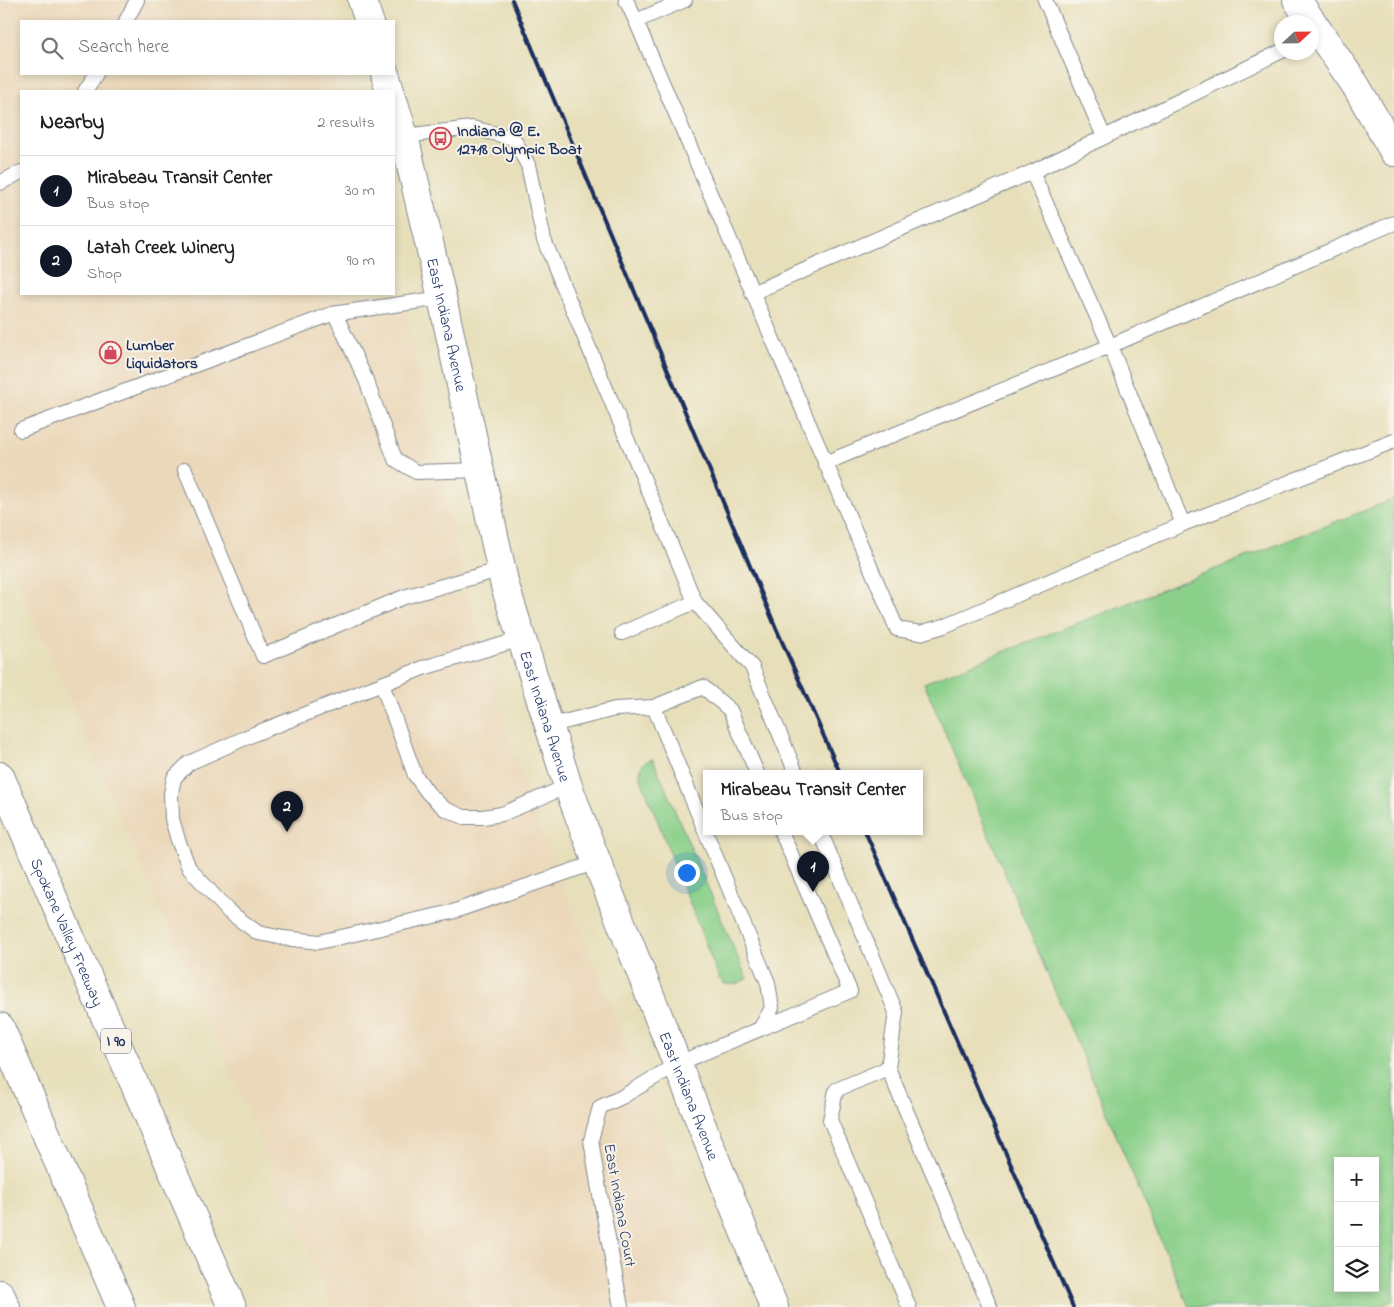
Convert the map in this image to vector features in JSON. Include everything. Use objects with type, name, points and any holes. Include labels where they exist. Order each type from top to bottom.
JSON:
[{"type":"main road","points":[[362,0],[369,20]]},
{"type":"main road","points":[[1297,0],[1305,15]]},
{"type":"main road","points":[[1319,38],[1356,86],[1394,152]]},
{"type":"main road","points":[[385,75],[390,90]]},
{"type":"main road","name":"East Indiana Avenue","points":[[395,106],[404,136],[442,298],[505,586],[548,726],[568,786],[774,1307]]},
{"type":"main road","name":"Spokane Valley Freeway","points":[[0,776],[232,1307]]},
{"type":"main road","points":[[0,1027],[121,1307]]},
{"type":"main road","points":[[0,1294],[6,1307]]},
{"type":"lane","points":[[127,20],[137,0]]},
{"type":"lane","points":[[626,0],[896,629],[920,633],[944,626],[1183,524],[1394,441]]},
{"type":"lane","points":[[636,21],[685,0]]},
{"type":"lane","points":[[1044,0],[1104,138]]},
{"type":"lane","points":[[752,293],[1032,172],[1274,55]]},
{"type":"lane","points":[[86,90],[95,75]]},
{"type":"lane","points":[[404,136],[472,128],[512,138],[528,165],[544,240],[695,602],[752,667],[795,770]]},
{"type":"lane","points":[[1032,172],[1110,346],[1183,524]]},
{"type":"lane","points":[[0,183],[20,173]]},
{"type":"lane","points":[[825,463],[1110,346],[1394,223]]},
{"type":"lane","points":[[21,430],[335,314],[442,298]]},
{"type":"lane","points":[[335,314],[366,380],[395,459],[416,472],[480,470]]},
{"type":"lane","points":[[185,470],[263,656],[404,598],[502,568]]},
{"type":"lane","points":[[622,632],[695,602]]},
{"type":"lane","points":[[521,639],[423,668],[254,734],[189,763],[174,778],[171,793],[172,820],[189,868],[228,911],[258,933],[319,942],[452,912],[598,862]]},
{"type":"lane","points":[[382,684],[415,775],[428,793],[445,809],[464,817],[483,818],[502,814],[568,786]]},
{"type":"lane","points":[[548,726],[615,709],[654,707],[703,686],[730,710],[756,770]]},
{"type":"lane","points":[[654,707],[703,826]]},
{"type":"lane","points":[[707,835],[768,983],[772,1008],[760,1029]]},
{"type":"lane","name":"East Indiana Court","points":[[621,1307],[591,1140],[600,1107],[622,1098],[677,1064],[850,991],[783,835]]},
{"type":"lane","points":[[822,835],[896,1012],[888,1068],[990,1307]]},
{"type":"lane","points":[[888,1068],[836,1090],[830,1120],[910,1307]]},
{"type":"shaded area","points":[[0,0],[323,0],[329,20],[20,20],[20,75],[344,75],[348,90],[20,90],[20,295],[395,295],[395,262],[449,516],[500,709],[532,809],[732,1307],[333,1307],[0,541]]},
{"type":"green space","points":[[1394,499],[1394,1300],[1377,1307],[1189,1307],[924,683]]},
{"type":"green space","points":[[653,759],[747,979],[736,984],[724,984],[719,978],[640,776],[643,764]]},
{"type":"railway","points":[[512,0],[776,628],[839,770]]},
{"type":"railway","points":[[867,835],[1073,1307]]},
{"type":"place","name":"Indiana @ E. 12718 Olympic Boat","points":[[441,139]]},
{"type":"place","name":"Lumber Liquidators","points":[[110,353]]},
{"type":"place","name":"Latah Creek Winery","points":[[287,832]]},
{"type":"place","name":"Mirabeau Transit Center","points":[[813,892]]}]
